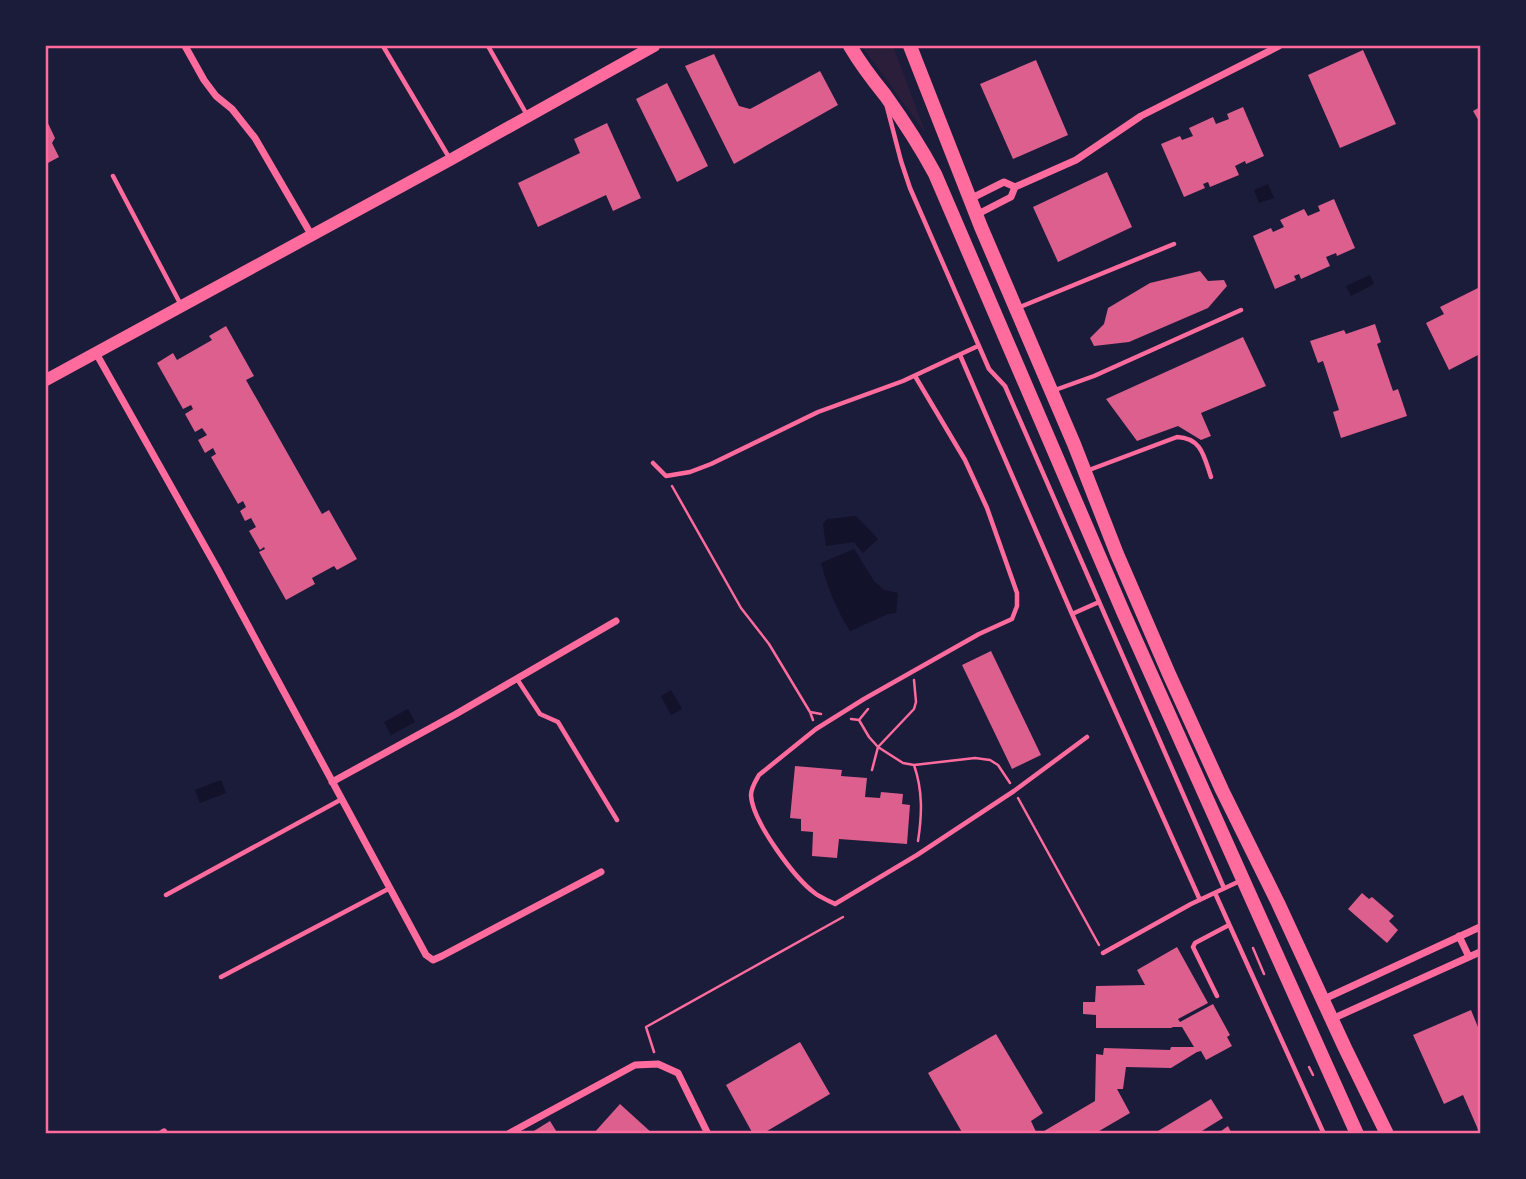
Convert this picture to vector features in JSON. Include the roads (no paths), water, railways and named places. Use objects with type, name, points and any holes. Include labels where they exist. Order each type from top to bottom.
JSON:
[{"type":"main road","points":[[46,380],[654,46]]},
{"type":"main road","points":[[850,46],[862,67],[917,141],[945,194],[1124,614],[1357,1133]]},
{"type":"main road","points":[[911,46],[976,215],[1169,674],[1387,1133]]},
{"type":"street","points":[[185,46],[216,96],[232,109],[255,138],[312,236]]},
{"type":"street","points":[[976,215],[1011,197],[1015,187],[1076,160],[1141,116],[1279,46]]},
{"type":"street","points":[[970,199],[1004,182],[1015,187]]},
{"type":"street","points":[[96,353],[217,568],[426,955],[433,960],[601,873]]},
{"type":"street","points":[[332,782],[616,621]]},
{"type":"street","points":[[1322,1000],[1480,927]]},
{"type":"street","points":[[1459,936],[1469,957]]},
{"type":"street","points":[[1331,1019],[1480,952]]},
{"type":"street","points":[[508,1133],[635,1065],[658,1064],[678,1073],[708,1133]]},
{"type":"lane","points":[[383,46],[450,160]]},
{"type":"lane","points":[[488,46],[528,116]]},
{"type":"lane","points":[[884,94],[910,188],[989,369],[1004,386],[1224,888]]},
{"type":"lane","points":[[113,176],[181,307]]},
{"type":"lane","points":[[1016,309],[1174,244]]},
{"type":"lane","points":[[1052,392],[1241,310]]},
{"type":"lane","points":[[653,463],[666,476],[690,472],[818,412],[915,376],[978,345]]},
{"type":"lane","points":[[960,355],[1200,900]]},
{"type":"lane","points":[[915,376],[964,460],[987,508],[1017,593],[1017,606],[1012,619],[979,634],[864,699],[816,729],[759,775],[751,795],[760,824],[802,881],[816,894],[835,904],[1014,791],[1087,737]]},
{"type":"lane","points":[[1085,472],[1177,437],[1186,437],[1198,444],[1211,477]]},
{"type":"lane","points":[[1072,614],[1099,602]]},
{"type":"lane","points":[[517,679],[540,714],[558,722],[617,820]]},
{"type":"lane","points":[[166,895],[342,799]]},
{"type":"lane","points":[[1103,953],[1242,879]]},
{"type":"lane","points":[[221,976],[390,888]]},
{"type":"lane","points":[[1214,893],[1324,1133]]},
{"type":"lane","points":[[1217,996],[1193,947],[1195,943],[1229,925]]}]
